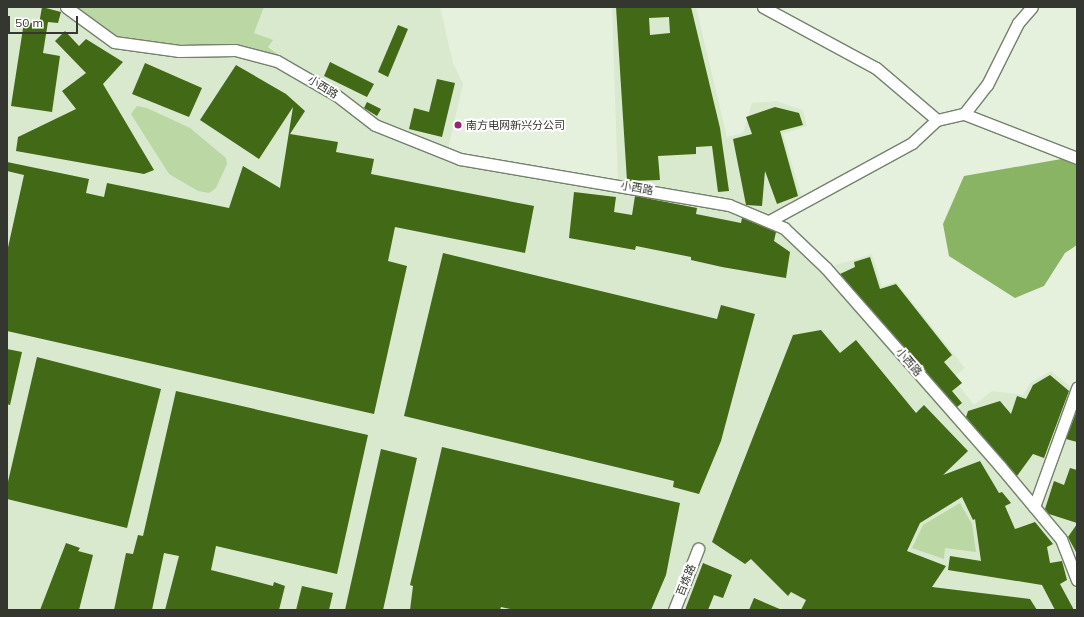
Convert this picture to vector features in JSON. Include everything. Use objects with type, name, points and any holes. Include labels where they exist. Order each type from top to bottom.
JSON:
[{"type":"street","name":"小西路","points":[[66,7],[114,42],[179,51],[235,50],[277,61],[336,95],[375,125],[460,159],[729,205],[784,228],[826,268],[1061,539],[1077,580]]},
{"type":"street","points":[[763,7],[876,68],[937,120]]},
{"type":"street","points":[[964,114],[987,85],[1018,23],[1032,7]]},
{"type":"street","points":[[768,221],[912,143],[937,120],[964,114],[1077,158]]},
{"type":"street","points":[[1034,507],[1077,388]]},
{"type":"street","name":"百炼路","points":[[674,610],[698,549]]},
{"type":"shaded area","points":[[7,7],[66,7],[235,50],[277,61],[332,91],[268,46],[272,40],[254,33],[264,7],[440,7],[453,63],[463,84],[447,153],[618,184],[612,7],[696,7],[727,137],[743,133],[752,103],[776,101],[803,110],[807,126],[783,134],[802,198],[772,216],[826,268],[872,254],[882,286],[896,282],[965,368],[953,378],[974,405],[992,391],[1023,395],[1030,383],[1051,371],[1077,392],[1077,610],[7,610]]},
{"type":"shaded area","points":[[66,7],[264,7],[254,33],[273,40],[268,47],[336,95],[277,61],[235,50],[114,42]]},
{"type":"shaded area","points":[[137,106],[147,108],[190,128],[226,158],[227,164],[216,188],[209,193],[198,191],[169,174],[131,114]]},
{"type":"shaded area","points":[[1067,158],[1077,164],[1077,245],[1065,253],[1044,286],[1015,298],[949,256],[943,224],[964,176]]},
{"type":"shaded area","points":[[960,503],[972,524],[976,552],[945,548],[944,559],[912,548],[923,525]]},
{"type":"building","points":[[42,7],[61,12],[58,23],[48,22],[43,53],[60,56],[52,112],[11,106],[24,22],[39,24]]},
{"type":"building","points":[[616,7],[691,7],[720,128],[729,191],[718,192],[712,146],[696,147],[696,154],[658,156],[660,180],[627,181]],"holes":[[[669,17],[670,33],[650,35],[649,18]]]},
{"type":"building","points":[[398,25],[408,29],[388,77],[378,72]]},
{"type":"building","points":[[65,31],[79,46],[86,39],[123,62],[103,84],[154,170],[144,174],[16,151],[18,137],[76,109],[62,91],[86,73],[55,41]]},
{"type":"building","points":[[330,62],[374,84],[367,97],[324,76]]},
{"type":"building","points":[[145,63],[202,88],[189,117],[132,94]]},
{"type":"building","points":[[236,65],[286,94],[305,111],[290,134],[338,142],[336,152],[374,159],[371,174],[534,206],[525,253],[395,227],[388,261],[407,266],[374,414],[7,331],[7,252],[24,175],[7,171],[7,162],[89,179],[86,193],[104,197],[107,183],[229,208],[243,166],[280,188],[293,107],[259,159],[200,120]]},
{"type":"building","points":[[437,79],[455,83],[442,137],[409,129],[414,108],[429,112]]},
{"type":"building","points":[[367,102],[381,109],[377,116],[364,108]]},
{"type":"building","points":[[775,107],[799,113],[803,125],[780,131],[798,196],[777,204],[765,171],[762,206],[746,205],[733,139],[752,134],[746,117]]},
{"type":"building","points":[[574,192],[616,197],[614,212],[632,215],[635,196],[697,208],[696,214],[741,223],[742,218],[776,232],[774,241],[790,252],[786,278],[722,267],[691,260],[691,257],[636,246],[635,250],[569,238]]},
{"type":"building","points":[[443,253],[717,319],[721,305],[755,314],[721,441],[699,494],[673,487],[674,481],[404,416]]},
{"type":"building","points":[[870,257],[880,289],[896,284],[952,355],[944,362],[962,383],[952,391],[962,403],[957,407],[840,274],[855,267],[854,262]]},
{"type":"building","points":[[821,330],[840,353],[856,340],[916,413],[924,405],[968,451],[943,475],[980,461],[999,493],[1002,492],[1011,503],[1005,506],[1015,529],[1035,522],[1053,544],[1047,547],[1050,563],[1062,561],[1067,580],[1060,584],[1074,610],[1055,610],[1042,585],[948,570],[950,556],[981,561],[975,519],[973,520],[962,497],[920,523],[907,551],[946,566],[932,587],[1030,599],[1037,610],[801,610],[806,600],[791,592],[788,596],[751,559],[745,564],[712,542],[793,335]]},
{"type":"building","points":[[7,349],[22,352],[10,405],[7,404]]},
{"type":"building","points":[[37,357],[161,389],[127,528],[7,499],[7,486]]},
{"type":"building","points":[[1050,375],[1069,391],[1044,458],[1033,454],[1017,476],[966,417],[968,411],[1000,401],[1011,414],[1017,396],[1026,399],[1033,385]]},
{"type":"building","points":[[176,391],[368,435],[337,574],[216,546],[211,570],[273,586],[274,582],[285,586],[279,610],[165,610],[179,556],[164,553],[152,610],[114,610],[126,553],[133,554],[138,535],[143,536]]},
{"type":"building","points":[[1077,413],[1077,442],[1066,439]]},
{"type":"building","points":[[442,447],[680,503],[666,575],[651,610],[515,610],[501,607],[500,610],[410,610],[413,586],[410,585]]},
{"type":"building","points":[[381,449],[417,458],[383,610],[345,610]]},
{"type":"building","points":[[1070,468],[1077,470],[1077,523],[1049,514],[1045,509],[1054,481],[1064,485]]},
{"type":"building","points":[[1077,524],[1077,554],[1068,537]]},
{"type":"building","points":[[66,543],[80,548],[78,551],[93,555],[79,610],[40,610]]},
{"type":"building","points":[[703,563],[732,575],[723,598],[714,595],[708,610],[685,610]]},
{"type":"building","points":[[302,586],[333,593],[329,610],[296,610]]},
{"type":"building","points":[[754,598],[782,610],[749,610]]},
{"type":"place","name":"南方电网新兴分公司","points":[[458,125]]}]
